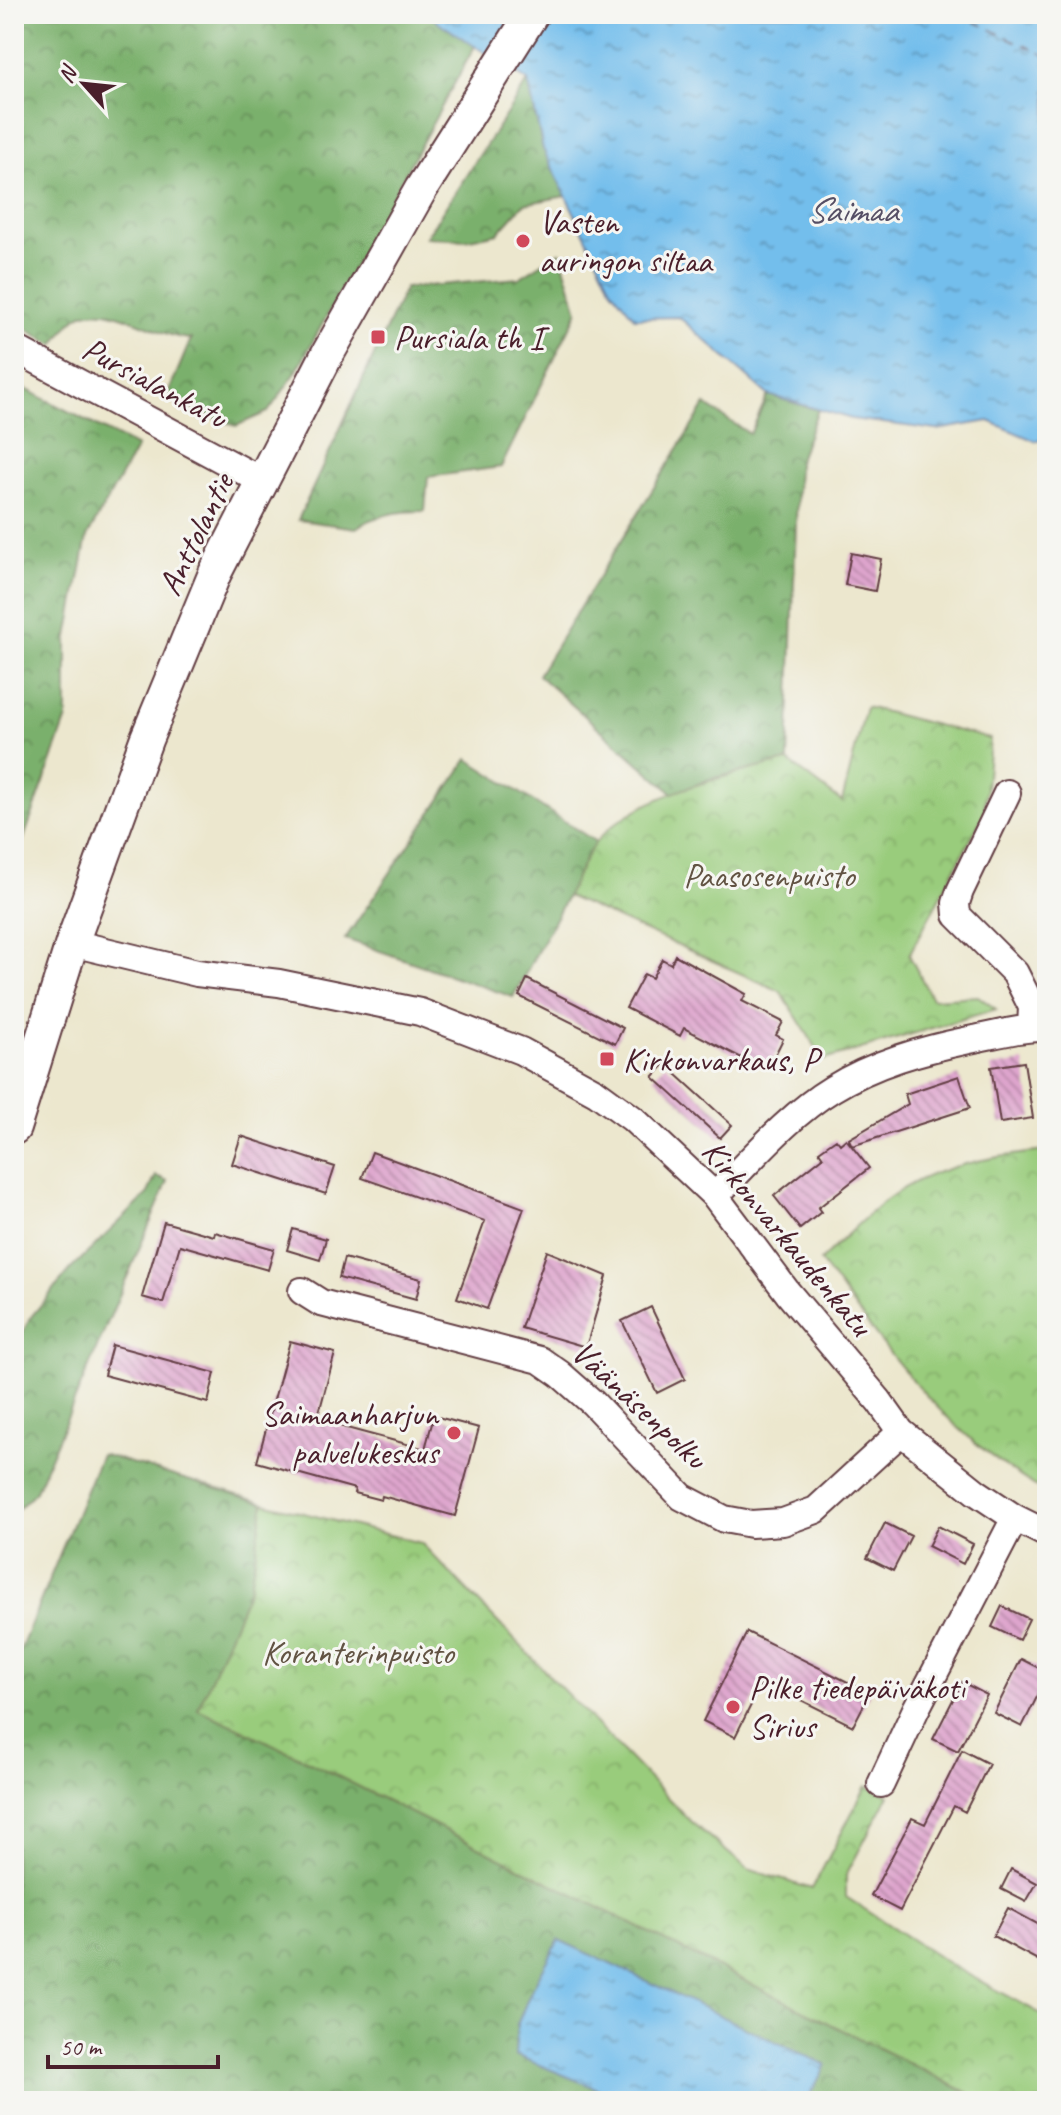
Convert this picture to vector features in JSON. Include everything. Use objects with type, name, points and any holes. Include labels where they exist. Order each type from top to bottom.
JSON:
[{"type":"main road","name":"Anttolantie","points":[[14,1128],[72,943],[146,740],[215,573],[327,355],[421,189],[532,14]]},
{"type":"street","name":"Pursialankatu","points":[[14,348],[262,481]]},
{"type":"street","points":[[715,1196],[798,1115],[829,1090],[857,1075],[907,1055],[1039,1028],[1015,973],[957,915],[956,903],[960,891],[1007,793]]},
{"type":"street","name":"Kirkonvarkaudenkatu","points":[[72,943],[197,973],[279,983],[381,1002],[466,1028],[521,1051],[596,1092],[633,1119],[715,1196],[788,1293],[879,1401],[901,1432],[976,1492],[1015,1518],[1047,1534]]},
{"type":"street","name":"Väänäsenpolku","points":[[302,1291],[321,1303],[540,1360],[593,1403],[682,1497],[724,1519],[751,1524],[783,1522],[816,1510],[901,1432]]},
{"type":"street","points":[[881,1784],[916,1709],[1015,1518]]},
{"type":"green space","points":[[14,14],[426,14],[475,46],[295,374],[268,412],[236,426],[166,399],[191,339],[97,311],[76,318],[54,345],[14,322]]},
{"type":"green space","points":[[528,81],[543,149],[566,196],[524,204],[498,233],[465,240],[426,237]]},
{"type":"green space","points":[[560,252],[578,311],[501,467],[428,477],[425,511],[389,514],[356,528],[298,520],[405,288],[519,278]]},
{"type":"green space","points":[[14,383],[137,447],[87,537],[67,642],[67,718],[14,866]]},
{"type":"green space","points":[[768,395],[818,410],[798,462],[788,761],[710,779],[674,794],[538,675],[705,405],[750,434]]},
{"type":"green space","name":"Paasosenpuisto","points":[[866,707],[990,739],[984,814],[909,955],[932,999],[978,996],[996,1009],[824,1060],[780,991],[567,896],[592,848],[613,825],[634,811],[685,789],[788,761],[842,802]]},
{"type":"green space","points":[[468,759],[596,842],[513,997],[345,939]]},
{"type":"green space","points":[[1047,1151],[1047,1493],[978,1446],[949,1419],[895,1359],[820,1261],[881,1204],[920,1179],[973,1162]]},
{"type":"green space","points":[[156,1176],[168,1181],[36,1491],[14,1513],[14,1350],[30,1318],[71,1269],[147,1195]]},
{"type":"green space","points":[[101,1454],[264,1503],[250,1587],[199,1709],[984,2101],[14,2101],[14,1665]]},
{"type":"green space","name":"Koranterinpuisto","points":[[264,1503],[421,1543],[690,1821],[748,1869],[812,1889],[866,1786],[889,1795],[846,1875],[846,1897],[954,1967],[1047,2017],[1047,2101],[984,2101],[298,1756],[198,1709],[250,1587]]},
{"type":"water","name":"Saimaa","points":[[426,14],[1047,14],[1047,437],[1035,441],[989,421],[937,430],[852,419],[768,395],[679,317],[635,318],[611,288],[543,149],[528,81]]},
{"type":"water","points":[[559,1940],[826,2065],[807,2101],[627,2101],[515,2055],[517,2025],[531,1991]]},
{"type":"building","points":[[851,553],[881,559],[875,591],[845,585]]},
{"type":"building","points":[[675,955],[746,994],[742,1001],[783,1022],[776,1035],[783,1039],[769,1067],[762,1063],[759,1067],[684,1028],[680,1036],[626,1008],[644,974],[652,978],[662,959],[671,964]]},
{"type":"building","points":[[527,979],[623,1028],[615,1044],[519,996]]},
{"type":"building","points":[[1024,1062],[1033,1118],[1000,1123],[991,1067]]},
{"type":"building","points":[[665,1064],[732,1125],[720,1138],[653,1077]]},
{"type":"building","points":[[959,1076],[970,1108],[852,1146],[849,1139],[908,1104],[905,1094]]},
{"type":"building","points":[[241,1136],[335,1167],[326,1194],[232,1164]]},
{"type":"building","points":[[836,1139],[840,1144],[846,1139],[869,1168],[818,1208],[821,1212],[800,1229],[774,1196],[823,1157],[819,1151]]},
{"type":"building","points":[[372,1152],[524,1208],[487,1309],[457,1298],[485,1221],[362,1178]]},
{"type":"building","points":[[164,1222],[214,1236],[215,1232],[274,1249],[268,1270],[180,1245],[163,1303],[142,1297]]},
{"type":"building","points":[[293,1229],[326,1239],[320,1260],[287,1250]]},
{"type":"building","points":[[547,1251],[607,1276],[586,1347],[521,1328]]},
{"type":"building","points":[[344,1258],[421,1279],[416,1299],[339,1278]]},
{"type":"building","points":[[651,1307],[685,1379],[657,1393],[622,1321]]},
{"type":"building","name":"Saimaanharjun palvelukeskus","points":[[290,1341],[335,1353],[317,1420],[425,1449],[434,1416],[479,1428],[455,1516],[382,1496],[381,1500],[354,1493],[355,1489],[257,1462]]},
{"type":"building","points":[[112,1345],[215,1373],[208,1403],[104,1375]]},
{"type":"building","points":[[885,1523],[911,1536],[893,1571],[867,1558]]},
{"type":"building","points":[[938,1526],[973,1544],[963,1564],[928,1546]]},
{"type":"building","points":[[1002,1606],[1029,1619],[1019,1640],[992,1627]]},
{"type":"building","points":[[747,1632],[870,1693],[853,1726],[763,1681],[735,1737],[703,1721]]},
{"type":"building","points":[[1021,1659],[1047,1672],[1022,1727],[994,1713]]},
{"type":"building","points":[[962,1682],[987,1695],[958,1751],[933,1739]]},
{"type":"building","points":[[962,1750],[989,1764],[965,1812],[954,1806],[900,1911],[871,1896],[912,1818],[925,1824]]},
{"type":"building","points":[[1011,1869],[1037,1883],[1026,1902],[1001,1889]]},
{"type":"building","points":[[1008,1908],[1047,1929],[1047,1965],[993,1936]]},
{"type":"ferry route","points":[[958,14],[1047,56]]},
{"type":"place","name":"Vasten auringon siltaa","points":[[523,241]]},
{"type":"place","name":"Pursiala th I","points":[[378,337]]},
{"type":"place","name":"Kirkonvarkaus, P","points":[[607,1059]]},
{"type":"place","name":"Saimaanharjun palvelukeskus","points":[[454,1433]]},
{"type":"place","name":"Pilke tiedepäiväkoti Sirius","points":[[733,1707]]}]
